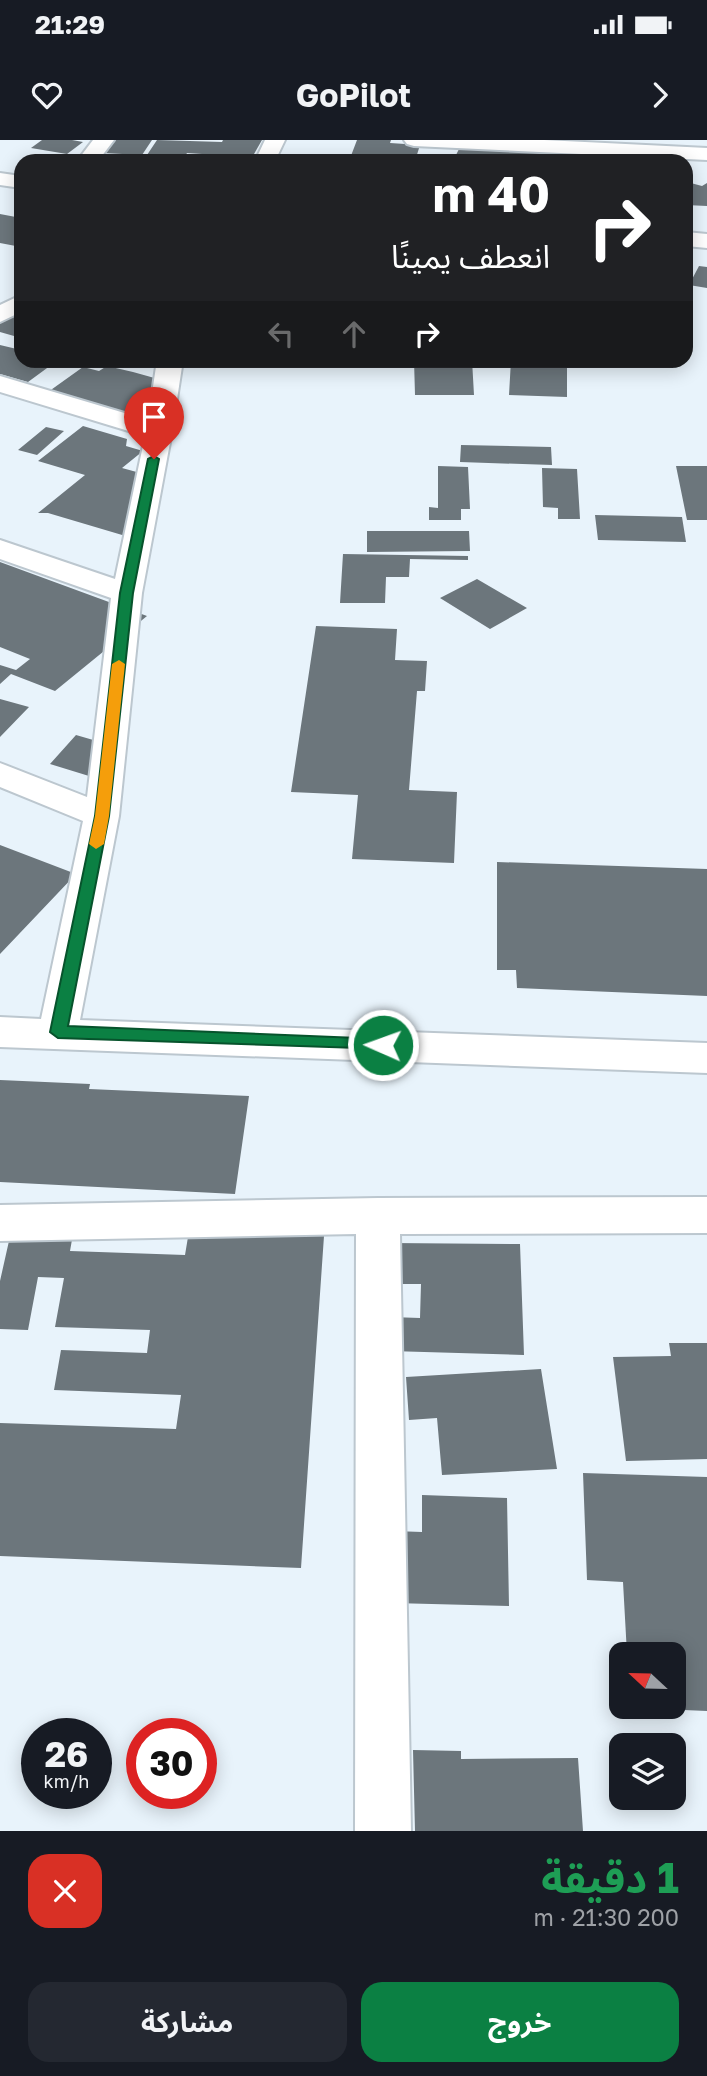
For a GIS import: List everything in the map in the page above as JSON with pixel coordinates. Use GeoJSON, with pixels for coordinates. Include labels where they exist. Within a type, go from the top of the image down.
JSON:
{"type":"FeatureCollection","features":[{"type":"Feature","properties":{"kind":"street"},"geometry":{"type":"LineString","coordinates":[[93,154],[104,140]]}},
{"type":"Feature","properties":{"kind":"street"},"geometry":{"type":"LineString","coordinates":[[414,140],[579,154]]}},
{"type":"Feature","properties":{"kind":"street"},"geometry":{"type":"LineString","coordinates":[[0,315],[14,295]]}},
{"type":"Feature","properties":{"kind":"street"},"geometry":{"type":"LineString","coordinates":[[58,1032],[102,816],[127,593],[169,368]]}},
{"type":"Feature","properties":{"kind":"street"},"geometry":{"type":"LineString","coordinates":[[0,384],[159,432]]}},
{"type":"Feature","properties":{"kind":"street"},"geometry":{"type":"LineString","coordinates":[[0,549],[127,593]]}},
{"type":"Feature","properties":{"kind":"street"},"geometry":{"type":"LineString","coordinates":[[0,774],[102,816]]}},
{"type":"Feature","properties":{"kind":"street"},"geometry":{"type":"LineString","coordinates":[[0,1032],[58,1032],[707,1058]]}},
{"type":"Feature","properties":{"kind":"street"},"geometry":{"type":"LineString","coordinates":[[0,1223],[378,1216],[707,1215]]}},
{"type":"Feature","properties":{"kind":"street"},"geometry":{"type":"LineString","coordinates":[[378,1216],[383,1831]]}},
{"type":"Feature","properties":{"kind":"building"},"geometry":{"type":"Polygon","coordinates":[[[42,140],[83,142],[67,154],[31,148],[42,140]]]}},
{"type":"Feature","properties":{"kind":"building"},"geometry":{"type":"Polygon","coordinates":[[[92,140],[152,140],[143,154],[83,152],[92,140]]]}},
{"type":"Feature","properties":{"kind":"building"},"geometry":{"type":"Polygon","coordinates":[[[157,140],[262,140],[254,154],[148,154],[157,140]]]}},
{"type":"Feature","properties":{"kind":"building"},"geometry":{"type":"Polygon","coordinates":[[[357,140],[391,140],[390,143],[420,145],[417,154],[352,154],[357,140]]]}},
{"type":"Feature","properties":{"kind":"building"},"geometry":{"type":"Polygon","coordinates":[[[461,145],[590,152],[589,154],[456,154],[461,145]]]}},
{"type":"Feature","properties":{"kind":"building"},"geometry":{"type":"Polygon","coordinates":[[[707,183],[707,206],[693,205],[693,184],[702,186],[707,183]]]}},
{"type":"Feature","properties":{"kind":"building"},"geometry":{"type":"Polygon","coordinates":[[[0,214],[14,217],[14,246],[0,243],[0,214]]]}},
{"type":"Feature","properties":{"kind":"building"},"geometry":{"type":"Polygon","coordinates":[[[699,266],[707,267],[707,288],[693,286],[693,277],[699,266]]]}},
{"type":"Feature","properties":{"kind":"building"},"geometry":{"type":"Polygon","coordinates":[[[14,305],[14,336],[0,332],[0,314],[14,305]]]}},
{"type":"Feature","properties":{"kind":"building"},"geometry":{"type":"Polygon","coordinates":[[[0,345],[14,348],[14,368],[47,368],[28,382],[0,374],[0,345]]]}},
{"type":"Feature","properties":{"kind":"building"},"geometry":{"type":"Polygon","coordinates":[[[82,368],[99,371],[104,368],[116,368],[176,384],[133,417],[48,392],[82,368]]]}},
{"type":"Feature","properties":{"kind":"building"},"geometry":{"type":"Polygon","coordinates":[[[414,368],[472,368],[474,395],[415,395],[414,368]]]}},
{"type":"Feature","properties":{"kind":"building"},"geometry":{"type":"Polygon","coordinates":[[[511,368],[567,368],[567,397],[509,395],[511,368]]]}},
{"type":"Feature","properties":{"kind":"building"},"geometry":{"type":"Polygon","coordinates":[[[83,426],[127,439],[126,446],[143,451],[122,468],[144,474],[139,540],[48,513],[38,513],[85,475],[38,461],[83,426]]]}},
{"type":"Feature","properties":{"kind":"building"},"geometry":{"type":"Polygon","coordinates":[[[46,427],[64,431],[37,455],[18,450],[46,427]]]}},
{"type":"Feature","properties":{"kind":"building"},"geometry":{"type":"Polygon","coordinates":[[[461,445],[551,447],[552,465],[460,462],[461,445]]]}},
{"type":"Feature","properties":{"kind":"building"},"geometry":{"type":"Polygon","coordinates":[[[438,466],[468,467],[470,509],[461,509],[461,520],[429,520],[429,507],[438,508],[438,466]]]}},
{"type":"Feature","properties":{"kind":"building"},"geometry":{"type":"Polygon","coordinates":[[[676,466],[707,466],[707,520],[687,520],[676,466]]]}},
{"type":"Feature","properties":{"kind":"building"},"geometry":{"type":"Polygon","coordinates":[[[542,468],[577,469],[580,519],[558,519],[558,508],[543,507],[542,468]]]}},
{"type":"Feature","properties":{"kind":"building"},"geometry":{"type":"Polygon","coordinates":[[[595,515],[682,517],[686,542],[598,540],[595,515]]]}},
{"type":"Feature","properties":{"kind":"building"},"geometry":{"type":"Polygon","coordinates":[[[367,531],[469,531],[470,551],[367,552],[367,531]]]}},
{"type":"Feature","properties":{"kind":"building"},"geometry":{"type":"Polygon","coordinates":[[[343,554],[468,556],[468,560],[410,559],[409,577],[386,577],[385,603],[340,603],[343,554]]]}},
{"type":"Feature","properties":{"kind":"building"},"geometry":{"type":"Polygon","coordinates":[[[0,562],[147,616],[55,691],[11,674],[0,684],[0,665],[16,670],[30,659],[0,647],[0,562]]]}},
{"type":"Feature","properties":{"kind":"building"},"geometry":{"type":"Polygon","coordinates":[[[477,579],[527,608],[490,629],[440,598],[477,579]]]}},
{"type":"Feature","properties":{"kind":"building"},"geometry":{"type":"Polygon","coordinates":[[[316,626],[397,629],[395,660],[427,661],[425,691],[417,691],[409,790],[457,792],[454,863],[352,859],[358,795],[291,792],[316,626]]]}},
{"type":"Feature","properties":{"kind":"building"},"geometry":{"type":"Polygon","coordinates":[[[0,699],[29,707],[0,737],[0,699]]]}},
{"type":"Feature","properties":{"kind":"building"},"geometry":{"type":"Polygon","coordinates":[[[76,735],[114,746],[89,776],[50,764],[76,735]]]}},
{"type":"Feature","properties":{"kind":"building"},"geometry":{"type":"Polygon","coordinates":[[[0,845],[76,874],[0,954],[0,845]]]}},
{"type":"Feature","properties":{"kind":"building"},"geometry":{"type":"Polygon","coordinates":[[[497,862],[707,869],[707,996],[517,988],[516,970],[497,970],[497,862]]]}},
{"type":"Feature","properties":{"kind":"building"},"geometry":{"type":"Polygon","coordinates":[[[0,1080],[90,1084],[89,1089],[249,1096],[235,1194],[0,1182],[0,1080]]]}},
{"type":"Feature","properties":{"kind":"building"},"geometry":{"type":"Polygon","coordinates":[[[189,1231],[324,1236],[301,1568],[0,1556],[0,1423],[176,1429],[181,1395],[54,1390],[61,1350],[147,1353],[150,1330],[55,1327],[64,1278],[38,1277],[28,1330],[0,1329],[0,1281],[11,1232],[73,1234],[70,1251],[185,1255],[189,1231]]]}},
{"type":"Feature","properties":{"kind":"building"},"geometry":{"type":"Polygon","coordinates":[[[390,1243],[520,1244],[524,1355],[390,1351],[391,1317],[420,1318],[421,1284],[389,1284],[390,1243]]]}},
{"type":"Feature","properties":{"kind":"building"},"geometry":{"type":"Polygon","coordinates":[[[669,1343],[707,1343],[707,1459],[626,1461],[613,1357],[671,1356],[669,1343]]]}},
{"type":"Feature","properties":{"kind":"building"},"geometry":{"type":"Polygon","coordinates":[[[541,1369],[557,1469],[442,1475],[437,1418],[409,1420],[406,1377],[541,1369]]]}},
{"type":"Feature","properties":{"kind":"building"},"geometry":{"type":"Polygon","coordinates":[[[583,1473],[707,1477],[707,1711],[686,1710],[686,1642],[626,1642],[623,1582],[587,1580],[583,1473]]]}},
{"type":"Feature","properties":{"kind":"building"},"geometry":{"type":"Polygon","coordinates":[[[422,1495],[507,1498],[509,1606],[393,1603],[394,1531],[422,1532],[422,1495]]]}},
{"type":"Feature","properties":{"kind":"building"},"geometry":{"type":"Polygon","coordinates":[[[413,1750],[461,1751],[461,1759],[578,1758],[583,1831],[415,1831],[413,1750]]]}},
{"type":"Feature","properties":{"kind":"slow traffic"},"geometry":{"type":"LineString","coordinates":[[96,844],[102,816],[119,664]]}},
{"type":"Feature","properties":{"kind":"route"},"geometry":{"type":"LineString","coordinates":[[154,459],[127,593],[102,816],[58,1032],[383,1045]]}}]}
